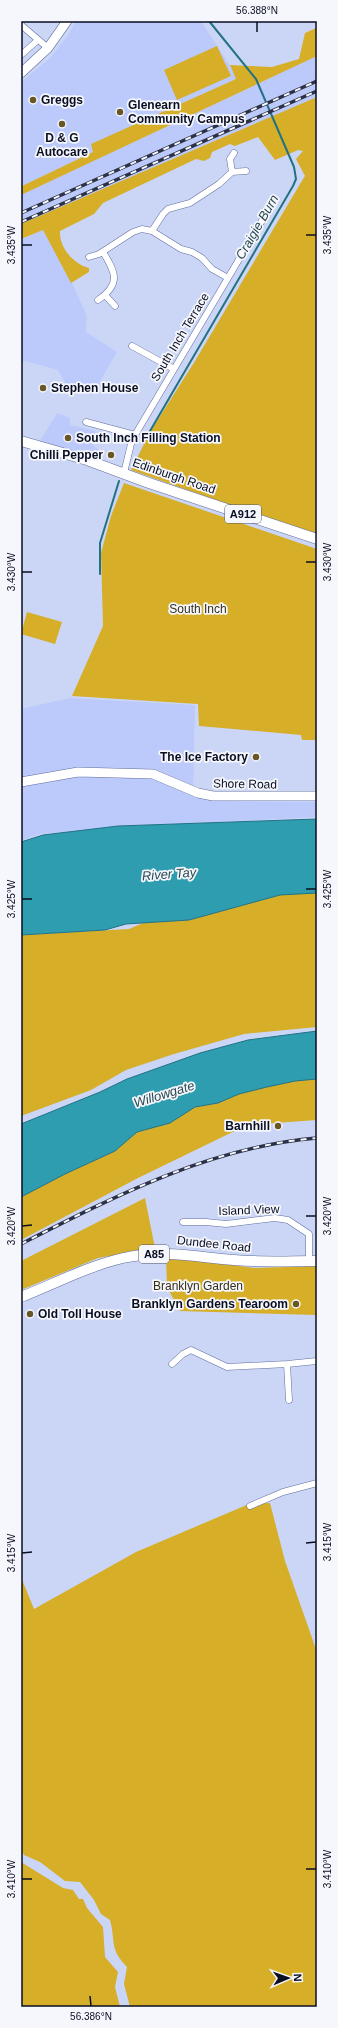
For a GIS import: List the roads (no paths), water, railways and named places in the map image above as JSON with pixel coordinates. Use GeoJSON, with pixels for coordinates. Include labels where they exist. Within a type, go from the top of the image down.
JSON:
{"type":"FeatureCollection","features":[{"type":"Feature","properties":{"kind":"main road","name":"Edinburgh Road"},"geometry":{"type":"LineString","coordinates":[[21,441],[124,473],[149,483],[317,539]]}},
{"type":"Feature","properties":{"kind":"main road","name":"Dundee Road"},"geometry":{"type":"LineString","coordinates":[[21,1297],[92,1268],[123,1258],[147,1255],[174,1253],[252,1261],[313,1261]]}},
{"type":"Feature","properties":{"kind":"street"},"geometry":{"type":"LineString","coordinates":[[21,73],[48,48],[67,21]]}},
{"type":"Feature","properties":{"kind":"street"},"geometry":{"type":"LineString","coordinates":[[21,25],[48,48]]}},
{"type":"Feature","properties":{"kind":"street"},"geometry":{"type":"LineString","coordinates":[[21,55],[38,40]]}},
{"type":"Feature","properties":{"kind":"street"},"geometry":{"type":"LineString","coordinates":[[232,172],[230,159],[234,153]]}},
{"type":"Feature","properties":{"kind":"street"},"geometry":{"type":"LineString","coordinates":[[152,232],[163,214],[168,209],[190,202],[219,184],[232,172],[246,172]]}},
{"type":"Feature","properties":{"kind":"street","name":"South Inch Terrace"},"geometry":{"type":"LineString","coordinates":[[124,473],[131,444],[135,435],[273,202]]}},
{"type":"Feature","properties":{"kind":"street"},"geometry":{"type":"LineString","coordinates":[[88,257],[103,252],[133,232],[142,229],[152,232],[181,249],[192,252],[202,258],[212,269],[228,278]]}},
{"type":"Feature","properties":{"kind":"street"},"geometry":{"type":"LineString","coordinates":[[98,300],[105,295],[114,283],[115,275],[103,252]]}},
{"type":"Feature","properties":{"kind":"street"},"geometry":{"type":"LineString","coordinates":[[105,295],[115,306]]}},
{"type":"Feature","properties":{"kind":"street"},"geometry":{"type":"LineString","coordinates":[[132,346],[174,370]]}},
{"type":"Feature","properties":{"kind":"street"},"geometry":{"type":"LineString","coordinates":[[86,422],[135,435]]}},
{"type":"Feature","properties":{"kind":"street","name":"Shore Road"},"geometry":{"type":"LineString","coordinates":[[21,782],[78,772],[153,774],[198,793],[214,796],[317,796]]}},
{"type":"Feature","properties":{"kind":"street","name":"Island View"},"geometry":{"type":"LineString","coordinates":[[183,1222],[226,1224],[275,1218],[288,1220],[309,1234],[313,1261]]}},
{"type":"Feature","properties":{"kind":"street"},"geometry":{"type":"LineString","coordinates":[[172,1364],[183,1354],[191,1350],[227,1367],[317,1361]]}},
{"type":"Feature","properties":{"kind":"street"},"geometry":{"type":"LineString","coordinates":[[287,1364],[290,1400]]}},
{"type":"Feature","properties":{"kind":"street"},"geometry":{"type":"LineString","coordinates":[[250,1506],[283,1492],[317,1482]]}},
{"type":"Feature","properties":{"kind":"water","name":"River Tay"},"geometry":{"type":"Polygon","coordinates":[[[317,819],[317,893],[280,895],[189,920],[126,924],[105,930],[21,935],[21,842],[43,835],[118,826],[317,819]]]}},
{"type":"Feature","properties":{"kind":"water","name":"Willowgate"},"geometry":{"type":"Polygon","coordinates":[[[317,1031],[317,1079],[295,1081],[267,1087],[239,1094],[218,1103],[195,1107],[170,1123],[137,1132],[115,1151],[65,1174],[21,1197],[21,1124],[100,1092],[127,1079],[200,1053],[248,1040],[317,1031]]]}},
{"type":"Feature","properties":{"kind":"waterway","name":"Craigie Burn"},"geometry":{"type":"LineString","coordinates":[[143,443],[296,179],[294,167],[256,79],[209,21]]}},
{"type":"Feature","properties":{"kind":"waterway","name":"Craigie Burn"},"geometry":{"type":"LineString","coordinates":[[100,574],[100,543],[119,481]]}},
{"type":"Feature","properties":{"kind":"railway"},"geometry":{"type":"LineString","coordinates":[[21,213],[317,81]]}},
{"type":"Feature","properties":{"kind":"railway"},"geometry":{"type":"LineString","coordinates":[[21,222],[317,91]]}},
{"type":"Feature","properties":{"kind":"railway"},"geometry":{"type":"LineString","coordinates":[[21,1244],[92,1208],[164,1176],[239,1152],[277,1143],[317,1138]]}},
{"type":"Feature","properties":{"kind":"place","name":"Greggs"},"geometry":{"type":"Point","coordinates":[33,100]}},
{"type":"Feature","properties":{"kind":"place","name":"Glenearn Community Campus"},"geometry":{"type":"Point","coordinates":[120,112]}},
{"type":"Feature","properties":{"kind":"place","name":"D & G Autocare"},"geometry":{"type":"Point","coordinates":[62,124]}},
{"type":"Feature","properties":{"kind":"place","name":"Stephen House"},"geometry":{"type":"Point","coordinates":[43,388]}},
{"type":"Feature","properties":{"kind":"place","name":"South Inch Filling Station"},"geometry":{"type":"Point","coordinates":[68,438]}},
{"type":"Feature","properties":{"kind":"place","name":"Chilli Pepper"},"geometry":{"type":"Point","coordinates":[111,455]}},
{"type":"Feature","properties":{"kind":"place","name":"The Ice Factory"},"geometry":{"type":"Point","coordinates":[256,757]}},
{"type":"Feature","properties":{"kind":"place","name":"Barnhill"},"geometry":{"type":"Point","coordinates":[278,1126]}},
{"type":"Feature","properties":{"kind":"place","name":"Branklyn Gardens Tearoom"},"geometry":{"type":"Point","coordinates":[296,1304]}},
{"type":"Feature","properties":{"kind":"place","name":"Old Toll House"},"geometry":{"type":"Point","coordinates":[30,1314]}},
{"type":"Feature","properties":{"kind":"park label","name":"South Inch"},"geometry":{"type":"Point","coordinates":[198,609]}},
{"type":"Feature","properties":{"kind":"park label","name":"Branklyn Garden"},"geometry":{"type":"Point","coordinates":[198,1286]}}]}
